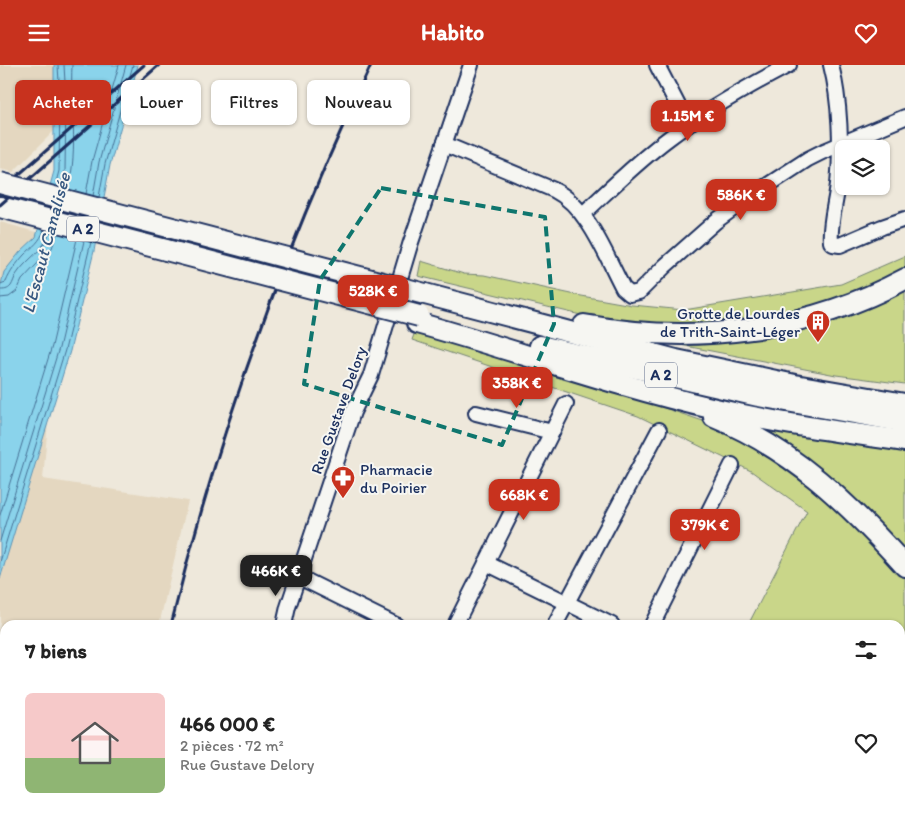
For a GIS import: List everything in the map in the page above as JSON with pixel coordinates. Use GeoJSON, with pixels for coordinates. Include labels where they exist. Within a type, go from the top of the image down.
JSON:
{"type":"FeatureCollection","features":[{"type":"Feature","properties":{"kind":"highway","name":"A 2"},"geometry":{"type":"LineString","coordinates":[[0,183],[650,354],[795,385],[905,404]]}},
{"type":"Feature","properties":{"kind":"highway","name":"A 2"},"geometry":{"type":"LineString","coordinates":[[0,207],[317,289],[359,307],[792,403],[905,422]]}},
{"type":"Feature","properties":{"kind":"highway"},"geometry":{"type":"LineString","coordinates":[[513,317],[639,332],[733,332],[777,326],[814,317],[867,298],[905,279]]}},
{"type":"Feature","properties":{"kind":"highway"},"geometry":{"type":"LineString","coordinates":[[418,319],[637,388],[713,409],[751,417],[905,441]]}},
{"type":"Feature","properties":{"kind":"highway"},"geometry":{"type":"LineString","coordinates":[[559,329],[644,343],[836,380],[905,390]]}},
{"type":"Feature","properties":{"kind":"highway"},"geometry":{"type":"LineString","coordinates":[[637,388],[723,421],[756,438],[799,465],[822,482],[849,507],[905,567]]}},
{"type":"Feature","properties":{"kind":"street","name":"Rue Gustave Delory"},"geometry":{"type":"LineString","coordinates":[[285,620],[354,412],[371,375],[410,245],[471,65]]}},
{"type":"Feature","properties":{"kind":"street"},"geometry":{"type":"LineString","coordinates":[[657,65],[688,125]]}},
{"type":"Feature","properties":{"kind":"street"},"geometry":{"type":"LineString","coordinates":[[583,214],[624,175],[688,125],[716,105],[789,65]]}},
{"type":"Feature","properties":{"kind":"street"},"geometry":{"type":"LineString","coordinates":[[832,65],[837,103],[839,140]]}},
{"type":"Feature","properties":{"kind":"street"},"geometry":{"type":"LineString","coordinates":[[849,140],[905,117]]}},
{"type":"Feature","properties":{"kind":"street"},"geometry":{"type":"LineString","coordinates":[[444,143],[560,193],[571,201],[583,214],[625,292],[632,294],[639,292],[672,259],[724,215],[808,159],[835,146]]}},
{"type":"Feature","properties":{"kind":"street"},"geometry":{"type":"LineString","coordinates":[[836,195],[830,237],[831,243],[840,245],[905,219]]}},
{"type":"Feature","properties":{"kind":"street"},"geometry":{"type":"LineString","coordinates":[[458,620],[566,404]]}},
{"type":"Feature","properties":{"kind":"street"},"geometry":{"type":"LineString","coordinates":[[476,413],[552,432]]}},
{"type":"Feature","properties":{"kind":"street"},"geometry":{"type":"LineString","coordinates":[[558,620],[660,430]]}},
{"type":"Feature","properties":{"kind":"street"},"geometry":{"type":"LineString","coordinates":[[654,620],[732,465]]}},
{"type":"Feature","properties":{"kind":"street"},"geometry":{"type":"LineString","coordinates":[[486,563],[602,620]]}},
{"type":"Feature","properties":{"kind":"street"},"geometry":{"type":"LineString","coordinates":[[299,577],[386,620]]}},
{"type":"Feature","properties":{"kind":"highlighted area"},"geometry":{"type":"Polygon","coordinates":[[[381,188],[545,217],[554,324],[502,445],[304,384],[320,280],[381,188]]]}},
{"type":"Feature","properties":{"kind":"shaded area"},"geometry":{"type":"Polygon","coordinates":[[[0,65],[54,65],[54,80],[15,80],[15,125],[54,125],[54,131],[13,172],[0,169],[0,65]]]}},
{"type":"Feature","properties":{"kind":"shaded area"},"geometry":{"type":"Polygon","coordinates":[[[0,222],[64,240],[43,479],[188,501],[160,620],[0,620],[0,222]]]}},
{"type":"Feature","properties":{"kind":"green space"},"geometry":{"type":"Polygon","coordinates":[[[905,256],[905,270],[816,309],[741,324],[634,324],[585,316],[418,276],[421,261],[464,274],[484,275],[576,295],[632,305],[684,310],[841,284],[905,256]]]}},
{"type":"Feature","properties":{"kind":"green space"},"geometry":{"type":"Polygon","coordinates":[[[905,285],[905,384],[836,375],[680,345],[681,338],[905,285]]]}},
{"type":"Feature","properties":{"kind":"green space"},"geometry":{"type":"Polygon","coordinates":[[[416,329],[703,421],[751,443],[799,476],[843,512],[905,574],[905,620],[751,620],[807,511],[751,471],[638,416],[412,340],[416,329]]]}},
{"type":"Feature","properties":{"kind":"green space"},"geometry":{"type":"Polygon","coordinates":[[[744,425],[905,448],[905,560],[744,425]]]}},
{"type":"Feature","properties":{"kind":"water","name":"L'Escaut Canalisée"},"geometry":{"type":"Polygon","coordinates":[[[54,65],[138,65],[134,80],[121,80],[121,125],[110,165],[94,251],[70,351],[0,579],[0,288],[4,272],[20,252],[36,237],[54,171],[54,125],[111,125],[111,80],[54,80],[54,65]]]}},
{"type":"Feature","properties":{"kind":"railway"},"geometry":{"type":"LineString","coordinates":[[0,191],[144,65]]}},
{"type":"Feature","properties":{"kind":"railway"},"geometry":{"type":"LineString","coordinates":[[0,205],[159,65]]}},
{"type":"Feature","properties":{"kind":"railway"},"geometry":{"type":"LineString","coordinates":[[172,620],[210,481],[257,340],[310,201],[371,65]]}},
{"type":"Feature","properties":{"kind":"place","name":"Grotte de Lourdes de Trith-Saint-Léger"},"geometry":{"type":"Point","coordinates":[818,343]}},
{"type":"Feature","properties":{"kind":"place","name":"Pharmacie du Poirier"},"geometry":{"type":"Point","coordinates":[343,499]}}]}
